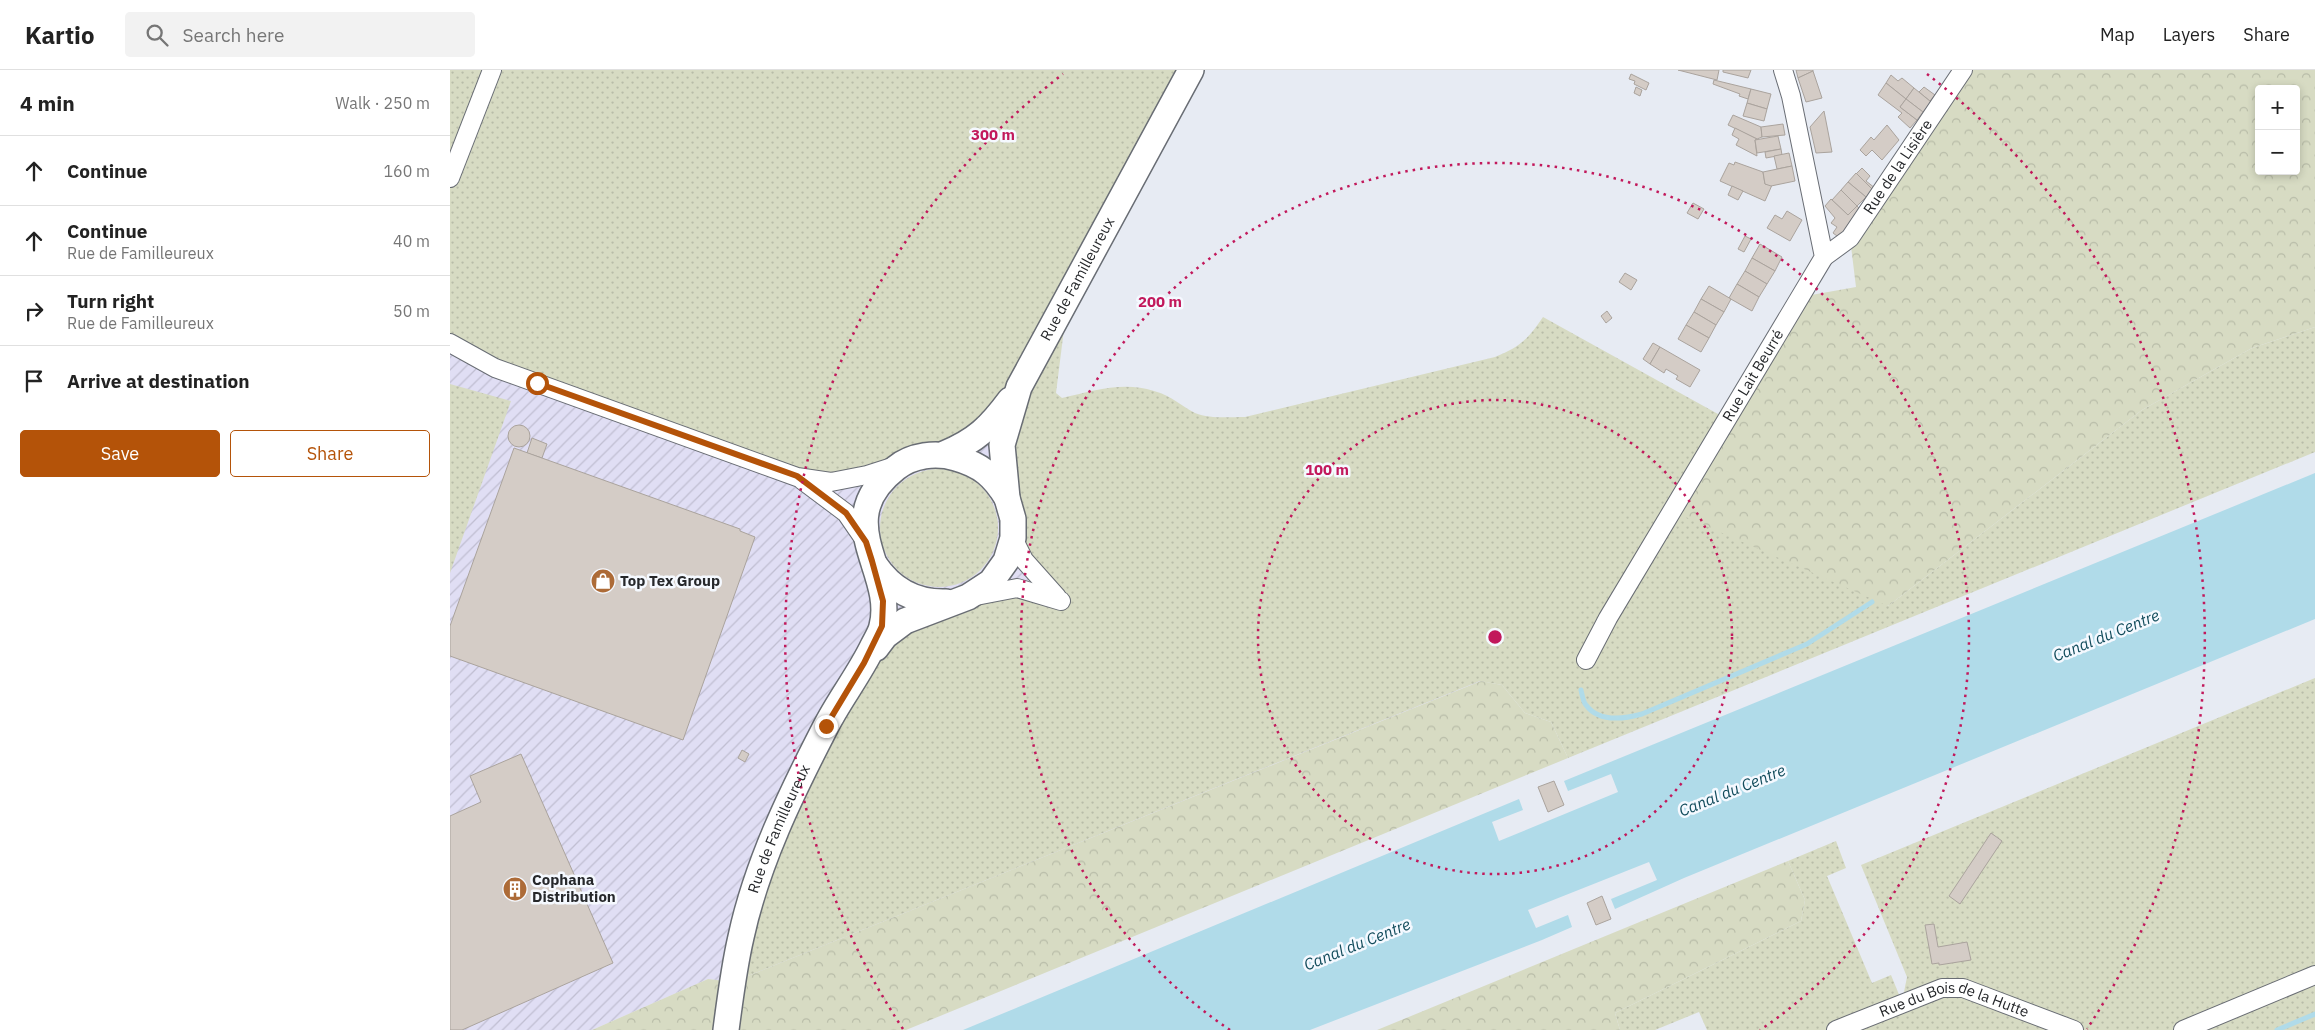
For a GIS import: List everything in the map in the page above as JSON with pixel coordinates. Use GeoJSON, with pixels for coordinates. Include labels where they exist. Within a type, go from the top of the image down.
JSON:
{"type":"FeatureCollection","features":[{"type":"Feature","properties":{"kind":"street"},"geometry":{"type":"LineString","coordinates":[[450,178],[492,70]]}},
{"type":"Feature","properties":{"kind":"street","name":"Rue de Familleureux"},"geometry":{"type":"LineString","coordinates":[[864,663],[885,636],[905,621],[960,599],[990,582],[1006,561],[1013,538],[1013,519],[1007,498],[1002,445],[1020,387],[1191,70]]}},
{"type":"Feature","properties":{"kind":"street"},"geometry":{"type":"LineString","coordinates":[[1783,70],[1791,96],[1824,257]]}},
{"type":"Feature","properties":{"kind":"street","name":"Rue de la Lisière"},"geometry":{"type":"LineString","coordinates":[[1824,257],[1850,238],[1963,70]]}},
{"type":"Feature","properties":{"kind":"street","name":"Rue Lait Beurré"},"geometry":{"type":"LineString","coordinates":[[1586,660],[1608,618],[1824,257]]}},
{"type":"Feature","properties":{"kind":"street"},"geometry":{"type":"LineString","coordinates":[[450,343],[495,368],[797,476],[831,482],[866,475],[902,463]]}},
{"type":"Feature","properties":{"kind":"street"},"geometry":{"type":"LineString","coordinates":[[450,360],[495,368]]}},
{"type":"Feature","properties":{"kind":"street"},"geometry":{"type":"LineString","coordinates":[[944,454],[968,444],[991,425],[1020,387]]}},
{"type":"Feature","properties":{"kind":"street","name":"Rue de Familleureux"},"geometry":{"type":"LineString","coordinates":[[728,1019],[740,937],[775,831],[826,726],[864,663],[882,626],[883,601],[869,552],[865,521],[870,500],[878,487],[902,463],[917,458],[944,454],[975,463],[998,482],[1007,498]]}},
{"type":"Feature","properties":{"kind":"street"},"geometry":{"type":"LineString","coordinates":[[797,476],[846,513],[884,578],[899,591],[916,599],[933,602],[1017,588],[1061,601],[1035,575],[1024,560],[1013,538]]}},
{"type":"Feature","properties":{"kind":"street"},"geometry":{"type":"LineString","coordinates":[[2183,1030],[2315,975]]}},
{"type":"Feature","properties":{"kind":"street","name":"Rue du Bois de la Hutte"},"geometry":{"type":"LineString","coordinates":[[1836,1030],[1942,988],[1963,988],[2074,1030]]}},
{"type":"Feature","properties":{"kind":"shaded area"},"geometry":{"type":"Polygon","coordinates":[[[450,70],[978,347],[1481,681],[733,982],[708,979],[592,1030],[450,1030],[450,70]]]}},
{"type":"Feature","properties":{"kind":"green space"},"geometry":{"type":"Polygon","coordinates":[[[450,70],[1191,70],[1068,297],[1056,393],[1062,398],[1108,388],[1142,388],[1171,398],[1201,415],[1245,417],[1495,357],[1523,342],[1543,317],[1727,419],[1888,606],[2142,410],[2252,348],[2315,327],[2315,452],[1568,758],[1551,722],[1525,713],[1502,685],[1480,681],[733,982],[741,937],[864,663],[951,602],[1040,593],[1024,560],[991,425],[831,482],[450,343],[450,70]]]}},
{"type":"Feature","properties":{"kind":"green space"},"geometry":{"type":"Polygon","coordinates":[[[1963,70],[2315,70],[2315,327],[2252,348],[2142,410],[1888,606],[1672,511],[1800,297],[1856,287],[1850,238],[1963,70]]]}},
{"type":"Feature","properties":{"kind":"green space"},"geometry":{"type":"Polygon","coordinates":[[[450,384],[511,401],[450,573],[450,384]]]}},
{"type":"Feature","properties":{"kind":"green space"},"geometry":{"type":"Polygon","coordinates":[[[939,469],[962,473],[981,486],[994,505],[998,528],[994,551],[981,570],[962,583],[939,587],[916,583],[897,570],[884,551],[880,528],[884,505],[897,486],[916,473],[939,469]]]}},
{"type":"Feature","properties":{"kind":"green space"},"geometry":{"type":"Polygon","coordinates":[[[2315,678],[2315,1030],[1707,1030],[1699,1012],[1655,1030],[1620,1030],[1615,1013],[1801,921],[1805,900],[1788,861],[1836,841],[1846,868],[1827,876],[1872,983],[1891,975],[1902,1002],[1907,977],[1861,865],[2315,678]]]}},
{"type":"Feature","properties":{"kind":"green space"},"geometry":{"type":"Polygon","coordinates":[[[1481,681],[1502,685],[1525,713],[1551,722],[1568,758],[906,1030],[592,1030],[708,979],[733,982],[1481,681]]]}},
{"type":"Feature","properties":{"kind":"green space"},"geometry":{"type":"Polygon","coordinates":[[[1788,861],[1805,900],[1801,921],[1615,1013],[1620,1030],[1377,1030],[1788,861]]]}},
{"type":"Feature","properties":{"kind":"water","name":"Canal du Centre"},"geometry":{"type":"Polygon","coordinates":[[[2315,473],[2315,619],[1684,878],[1615,909],[1611,899],[1657,880],[1649,862],[1528,910],[1536,928],[1568,915],[1572,927],[1542,940],[1310,1030],[963,1030],[1519,799],[1523,810],[1492,822],[1499,841],[1618,792],[1611,774],[1568,791],[1564,781],[2315,473]]]}},
{"type":"Feature","properties":{"kind":"building"},"geometry":{"type":"Polygon","coordinates":[[[1678,70],[1719,70],[1717,80],[1678,70]]]}},
{"type":"Feature","properties":{"kind":"building"},"geometry":{"type":"Polygon","coordinates":[[[1723,70],[1751,70],[1748,78],[1723,72],[1723,70]]]}},
{"type":"Feature","properties":{"kind":"building"},"geometry":{"type":"Polygon","coordinates":[[[1796,70],[1813,70],[1813,71],[1798,78],[1796,70]]]}},
{"type":"Feature","properties":{"kind":"building"},"geometry":{"type":"Polygon","coordinates":[[[1813,71],[1822,98],[1806,102],[1798,78],[1813,71]]]}},
{"type":"Feature","properties":{"kind":"building"},"geometry":{"type":"Polygon","coordinates":[[[1631,74],[1649,83],[1646,90],[1634,84],[1635,81],[1629,79],[1631,74]]]}},
{"type":"Feature","properties":{"kind":"building"},"geometry":{"type":"Polygon","coordinates":[[[1891,75],[1898,81],[1902,78],[1914,88],[1906,99],[1886,83],[1891,75]]]}},
{"type":"Feature","properties":{"kind":"building"},"geometry":{"type":"Polygon","coordinates":[[[1714,80],[1751,89],[1748,99],[1713,84],[1714,80]]]}},
{"type":"Feature","properties":{"kind":"building"},"geometry":{"type":"Polygon","coordinates":[[[1886,83],[1906,99],[1900,107],[1917,120],[1910,128],[1898,117],[1902,113],[1878,95],[1886,83]]]}},
{"type":"Feature","properties":{"kind":"building"},"geometry":{"type":"Polygon","coordinates":[[[1636,87],[1642,90],[1640,96],[1634,93],[1636,87]]]}},
{"type":"Feature","properties":{"kind":"building"},"geometry":{"type":"Polygon","coordinates":[[[1924,87],[1935,95],[1930,101],[1919,92],[1924,87]]]}},
{"type":"Feature","properties":{"kind":"building"},"geometry":{"type":"Polygon","coordinates":[[[1914,88],[1931,102],[1923,112],[1906,99],[1914,88]]]}},
{"type":"Feature","properties":{"kind":"building"},"geometry":{"type":"Polygon","coordinates":[[[1751,89],[1771,94],[1767,109],[1747,103],[1751,89]]]}},
{"type":"Feature","properties":{"kind":"building"},"geometry":{"type":"Polygon","coordinates":[[[1906,99],[1923,112],[1917,120],[1900,107],[1906,99]]]}},
{"type":"Feature","properties":{"kind":"building"},"geometry":{"type":"Polygon","coordinates":[[[1747,103],[1767,109],[1764,121],[1743,116],[1747,103]]]}},
{"type":"Feature","properties":{"kind":"building"},"geometry":{"type":"Polygon","coordinates":[[[1824,111],[1832,152],[1816,153],[1810,127],[1824,111]]]}},
{"type":"Feature","properties":{"kind":"building"},"geometry":{"type":"Polygon","coordinates":[[[1733,115],[1761,127],[1762,137],[1757,139],[1728,125],[1733,115]]]}},
{"type":"Feature","properties":{"kind":"building"},"geometry":{"type":"Polygon","coordinates":[[[1783,124],[1785,135],[1762,137],[1761,127],[1783,124]]]}},
{"type":"Feature","properties":{"kind":"building"},"geometry":{"type":"Polygon","coordinates":[[[1887,125],[1899,140],[1882,160],[1872,150],[1866,156],[1860,150],[1871,137],[1874,140],[1887,125]]]}},
{"type":"Feature","properties":{"kind":"building"},"geometry":{"type":"Polygon","coordinates":[[[1735,128],[1757,139],[1755,140],[1757,156],[1736,145],[1739,139],[1732,135],[1735,128]]]}},
{"type":"Feature","properties":{"kind":"building"},"geometry":{"type":"Polygon","coordinates":[[[1778,136],[1781,149],[1757,153],[1755,140],[1778,136]]]}},
{"type":"Feature","properties":{"kind":"building"},"geometry":{"type":"Polygon","coordinates":[[[1781,149],[1782,155],[1766,158],[1765,152],[1781,149]]]}},
{"type":"Feature","properties":{"kind":"building"},"geometry":{"type":"Polygon","coordinates":[[[1789,153],[1792,166],[1777,169],[1774,156],[1789,153]]]}},
{"type":"Feature","properties":{"kind":"building"},"geometry":{"type":"Polygon","coordinates":[[[1735,162],[1763,172],[1765,184],[1772,185],[1765,201],[1720,181],[1729,163],[1734,165],[1735,162]]]}},
{"type":"Feature","properties":{"kind":"building"},"geometry":{"type":"Polygon","coordinates":[[[1792,166],[1795,181],[1771,186],[1765,184],[1763,172],[1792,166]]]}},
{"type":"Feature","properties":{"kind":"building"},"geometry":{"type":"Polygon","coordinates":[[[1862,168],[1870,176],[1866,181],[1880,192],[1872,202],[1866,197],[1873,190],[1856,174],[1862,168]]]}},
{"type":"Feature","properties":{"kind":"building"},"geometry":{"type":"Polygon","coordinates":[[[1856,173],[1873,190],[1866,197],[1848,182],[1856,173]]]}},
{"type":"Feature","properties":{"kind":"building"},"geometry":{"type":"Polygon","coordinates":[[[1848,182],[1866,197],[1857,206],[1841,190],[1848,182]]]}},
{"type":"Feature","properties":{"kind":"building"},"geometry":{"type":"Polygon","coordinates":[[[1732,186],[1743,191],[1738,200],[1728,195],[1732,186]]]}},
{"type":"Feature","properties":{"kind":"building"},"geometry":{"type":"Polygon","coordinates":[[[1841,190],[1857,206],[1848,215],[1832,200],[1841,190]]]}},
{"type":"Feature","properties":{"kind":"building"},"geometry":{"type":"Polygon","coordinates":[[[1831,199],[1848,215],[1857,206],[1863,212],[1841,239],[1833,233],[1837,227],[1831,223],[1835,218],[1825,206],[1831,199]]]}},
{"type":"Feature","properties":{"kind":"building"},"geometry":{"type":"Polygon","coordinates":[[[1693,203],[1704,209],[1698,219],[1687,213],[1693,203]]]}},
{"type":"Feature","properties":{"kind":"building"},"geometry":{"type":"Polygon","coordinates":[[[1787,211],[1802,220],[1790,241],[1767,228],[1775,215],[1782,219],[1787,211]]]}},
{"type":"Feature","properties":{"kind":"building"},"geometry":{"type":"Polygon","coordinates":[[[1745,236],[1751,239],[1744,252],[1738,249],[1745,236]]]}},
{"type":"Feature","properties":{"kind":"building"},"geometry":{"type":"Polygon","coordinates":[[[1760,244],[1782,257],[1775,271],[1752,258],[1760,244]]]}},
{"type":"Feature","properties":{"kind":"building"},"geometry":{"type":"Polygon","coordinates":[[[1752,258],[1775,271],[1767,284],[1745,271],[1752,258]]]}},
{"type":"Feature","properties":{"kind":"building"},"geometry":{"type":"Polygon","coordinates":[[[1745,271],[1767,284],[1759,297],[1737,284],[1745,271]]]}},
{"type":"Feature","properties":{"kind":"building"},"geometry":{"type":"Polygon","coordinates":[[[1625,273],[1637,280],[1631,290],[1619,282],[1625,273]]]}},
{"type":"Feature","properties":{"kind":"building"},"geometry":{"type":"Polygon","coordinates":[[[1737,284],[1759,297],[1752,311],[1729,298],[1737,284]]]}},
{"type":"Feature","properties":{"kind":"building"},"geometry":{"type":"Polygon","coordinates":[[[1709,286],[1731,299],[1724,312],[1701,299],[1709,286]]]}},
{"type":"Feature","properties":{"kind":"building"},"geometry":{"type":"Polygon","coordinates":[[[1701,299],[1724,312],[1716,325],[1694,312],[1701,299]]]}},
{"type":"Feature","properties":{"kind":"building"},"geometry":{"type":"Polygon","coordinates":[[[1607,311],[1612,318],[1606,323],[1601,316],[1607,311]]]}},
{"type":"Feature","properties":{"kind":"building"},"geometry":{"type":"Polygon","coordinates":[[[1694,312],[1716,325],[1709,338],[1686,325],[1694,312]]]}},
{"type":"Feature","properties":{"kind":"building"},"geometry":{"type":"Polygon","coordinates":[[[1686,325],[1709,338],[1701,352],[1678,339],[1686,325]]]}},
{"type":"Feature","properties":{"kind":"building"},"geometry":{"type":"Polygon","coordinates":[[[1653,343],[1660,347],[1650,364],[1643,359],[1653,343]]]}},
{"type":"Feature","properties":{"kind":"building"},"geometry":{"type":"Polygon","coordinates":[[[1660,347],[1700,370],[1690,387],[1676,379],[1678,376],[1666,369],[1664,373],[1650,364],[1660,347]]]}},
{"type":"Feature","properties":{"kind":"building"},"geometry":{"type":"Polygon","coordinates":[[[515,425],[523,425],[530,432],[530,440],[523,447],[515,447],[508,440],[508,432],[515,425]]]}},
{"type":"Feature","properties":{"kind":"building"},"geometry":{"type":"Polygon","coordinates":[[[532,438],[547,444],[542,458],[527,453],[532,438]]]}},
{"type":"Feature","properties":{"kind":"building","name":"Top Tex Group"},"geometry":{"type":"Polygon","coordinates":[[[514,448],[740,529],[740,531],[755,537],[683,740],[450,656],[450,626],[514,448]]]}},
{"type":"Feature","properties":{"kind":"building"},"geometry":{"type":"Polygon","coordinates":[[[742,750],[749,754],[745,762],[738,758],[742,750]]]}},
{"type":"Feature","properties":{"kind":"building","name":"Cophana Distribution"},"geometry":{"type":"Polygon","coordinates":[[[521,754],[613,963],[462,1030],[450,1030],[450,816],[481,802],[470,776],[521,754]]]}},
{"type":"Feature","properties":{"kind":"building"},"geometry":{"type":"Polygon","coordinates":[[[1554,781],[1564,805],[1548,812],[1538,787],[1554,781]]]}},
{"type":"Feature","properties":{"kind":"building"},"geometry":{"type":"Polygon","coordinates":[[[1991,833],[2002,841],[1960,904],[1949,896],[1991,833]]]}},
{"type":"Feature","properties":{"kind":"building"},"geometry":{"type":"Polygon","coordinates":[[[1602,896],[1611,919],[1596,925],[1587,903],[1602,896]]]}},
{"type":"Feature","properties":{"kind":"building"},"geometry":{"type":"Polygon","coordinates":[[[1934,924],[1938,947],[1967,942],[1971,960],[1939,965],[1939,963],[1932,964],[1925,925],[1934,924]]]}},
{"type":"Feature","properties":{"kind":"waterway"},"geometry":{"type":"LineString","coordinates":[[1581,690],[1585,704],[1598,715],[1620,718],[1642,714],[1807,644],[1872,602]]}},
{"type":"Feature","properties":{"kind":"waterway"},"geometry":{"type":"LineString","coordinates":[[2277,1030],[2315,1014]]}},
{"type":"Feature","properties":{"kind":"place","name":"Top Tex Group"},"geometry":{"type":"Point","coordinates":[603,581]}},
{"type":"Feature","properties":{"kind":"place","name":"Cophana Distribution"},"geometry":{"type":"Point","coordinates":[515,889]}},
{"type":"Feature","properties":{"kind":"route"},"geometry":{"type":"LineString","coordinates":[[537,383],[797,476],[846,513],[866,542],[883,601],[882,626],[864,663],[826,726]]}}]}
